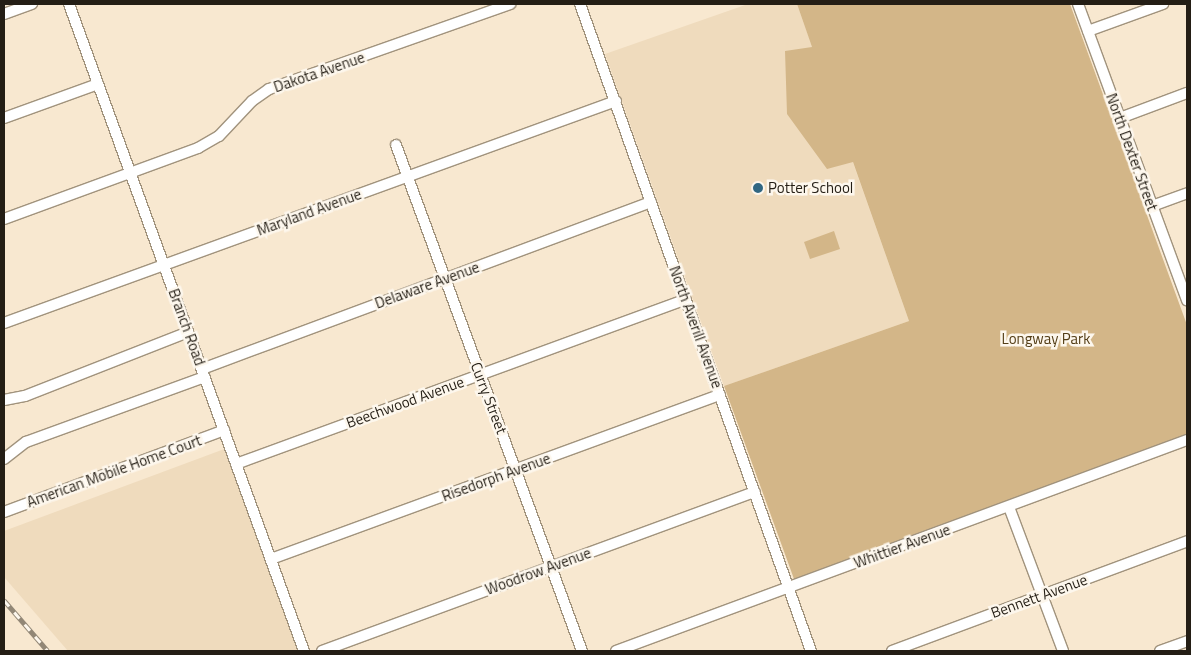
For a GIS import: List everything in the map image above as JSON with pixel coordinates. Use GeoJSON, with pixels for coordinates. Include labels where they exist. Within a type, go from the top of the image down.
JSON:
{"type":"FeatureCollection","features":[{"type":"Feature","properties":{"kind":"street"},"geometry":{"type":"LineString","coordinates":[[4,14],[32,4]]}},
{"type":"Feature","properties":{"kind":"street","name":"Branch Road"},"geometry":{"type":"LineString","coordinates":[[69,4],[304,651]]}},
{"type":"Feature","properties":{"kind":"street","name":"Dakota Avenue"},"geometry":{"type":"LineString","coordinates":[[4,219],[198,148],[218,136],[252,101],[269,89],[510,4]]}},
{"type":"Feature","properties":{"kind":"street","name":"North Averill Avenue"},"geometry":{"type":"LineString","coordinates":[[580,4],[811,651]]}},
{"type":"Feature","properties":{"kind":"street","name":"North Dexter Street"},"geometry":{"type":"LineString","coordinates":[[1078,4],[1186,296]]}},
{"type":"Feature","properties":{"kind":"street"},"geometry":{"type":"LineString","coordinates":[[1088,31],[1163,4]]}},
{"type":"Feature","properties":{"kind":"street"},"geometry":{"type":"LineString","coordinates":[[4,118],[98,84]]}},
{"type":"Feature","properties":{"kind":"street"},"geometry":{"type":"LineString","coordinates":[[1120,118],[1187,93]]}},
{"type":"Feature","properties":{"kind":"street","name":"Maryland Avenue"},"geometry":{"type":"LineString","coordinates":[[4,323],[616,101]]}},
{"type":"Feature","properties":{"kind":"street","name":"Curry Street"},"geometry":{"type":"LineString","coordinates":[[396,145],[582,651]]}},
{"type":"Feature","properties":{"kind":"street"},"geometry":{"type":"LineString","coordinates":[[1152,206],[1187,193]]}},
{"type":"Feature","properties":{"kind":"street","name":"Delaware Avenue"},"geometry":{"type":"LineString","coordinates":[[204,373],[444,278],[652,202]]}},
{"type":"Feature","properties":{"kind":"street","name":"Beechwood Avenue"},"geometry":{"type":"LineString","coordinates":[[236,464],[686,299]]}},
{"type":"Feature","properties":{"kind":"street"},"geometry":{"type":"LineString","coordinates":[[4,400],[25,396],[188,332]]}},
{"type":"Feature","properties":{"kind":"street"},"geometry":{"type":"LineString","coordinates":[[4,459],[26,442],[204,373]]}},
{"type":"Feature","properties":{"kind":"street","name":"Risedorph Avenue"},"geometry":{"type":"LineString","coordinates":[[271,559],[720,395]]}},
{"type":"Feature","properties":{"kind":"street","name":"American Mobile Home Court"},"geometry":{"type":"LineString","coordinates":[[4,512],[224,430]]}},
{"type":"Feature","properties":{"kind":"street","name":"Whittier Avenue"},"geometry":{"type":"LineString","coordinates":[[616,651],[1187,440]]}},
{"type":"Feature","properties":{"kind":"street","name":"Woodrow Avenue"},"geometry":{"type":"LineString","coordinates":[[322,651],[755,492]]}},
{"type":"Feature","properties":{"kind":"street"},"geometry":{"type":"LineString","coordinates":[[1009,507],[1063,651]]}},
{"type":"Feature","properties":{"kind":"street","name":"Bennett Avenue"},"geometry":{"type":"LineString","coordinates":[[892,651],[1187,541]]}},
{"type":"Feature","properties":{"kind":"street"},"geometry":{"type":"LineString","coordinates":[[1160,651],[1187,641]]}},
{"type":"Feature","properties":{"kind":"shaded area","name":"Potter School"},"geometry":{"type":"Polygon","coordinates":[[[748,4],[797,4],[909,321],[724,386],[605,54],[748,4]]]}},
{"type":"Feature","properties":{"kind":"shaded area"},"geometry":{"type":"Polygon","coordinates":[[[227,448],[300,651],[68,651],[4,577],[4,531],[227,448]]]}},
{"type":"Feature","properties":{"kind":"green space","name":"Longway Park"},"geometry":{"type":"Polygon","coordinates":[[[797,4],[1070,4],[1187,325],[1187,435],[794,579],[724,386],[909,321],[853,162],[827,169],[787,114],[785,51],[812,47],[797,4]]]}},
{"type":"Feature","properties":{"kind":"green space"},"geometry":{"type":"Polygon","coordinates":[[[834,231],[840,249],[810,259],[804,242],[834,231]]]}},
{"type":"Feature","properties":{"kind":"railway"},"geometry":{"type":"LineString","coordinates":[[4,600],[48,651]]}},
{"type":"Feature","properties":{"kind":"place","name":"Potter School"},"geometry":{"type":"Point","coordinates":[758,188]}}]}
